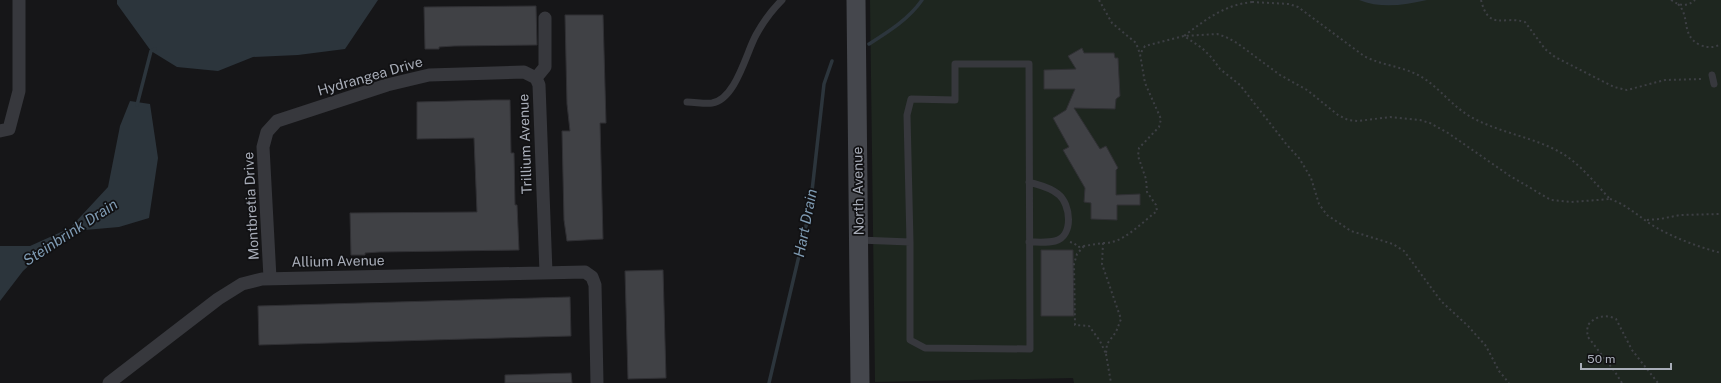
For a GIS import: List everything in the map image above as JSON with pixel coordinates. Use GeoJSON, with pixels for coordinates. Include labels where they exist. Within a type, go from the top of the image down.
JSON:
{"type":"FeatureCollection","features":[{"type":"Feature","properties":{"kind":"street"},"geometry":{"type":"LineString","coordinates":[[5,130],[19,91],[19,0]]}},
{"type":"Feature","properties":{"kind":"street","name":"North Avenue"},"geometry":{"type":"LineString","coordinates":[[856,0],[860,383]]}},
{"type":"Feature","properties":{"kind":"street","name":"Trillium Avenue"},"geometry":{"type":"LineString","coordinates":[[545,18],[545,67],[536,78],[539,85],[546,273]]}},
{"type":"Feature","properties":{"kind":"street","name":"Hydrangea Drive"},"geometry":{"type":"LineString","coordinates":[[267,132],[277,121],[387,85],[429,75],[524,72],[536,78]]}},
{"type":"Feature","properties":{"kind":"street","name":"Montbretia Drive"},"geometry":{"type":"LineString","coordinates":[[267,132],[263,147],[270,278]]}},
{"type":"Feature","properties":{"kind":"street","name":"Allium Avenue"},"geometry":{"type":"LineString","coordinates":[[109,383],[218,299],[242,284],[262,279],[585,272],[592,276],[595,285],[597,383]]}},
{"type":"Feature","properties":{"kind":"lane"},"geometry":{"type":"LineString","coordinates":[[687,102],[713,103],[722,98],[737,81],[756,36],[769,13],[782,0]]}},
{"type":"Feature","properties":{"kind":"lane"},"geometry":{"type":"LineString","coordinates":[[955,64],[1029,64],[1029,182],[1030,349],[925,348],[910,340],[910,242],[907,115],[911,99],[955,100],[955,64]]}},
{"type":"Feature","properties":{"kind":"lane"},"geometry":{"type":"LineString","coordinates":[[1712,75],[1714,84]]}},
{"type":"Feature","properties":{"kind":"lane"},"geometry":{"type":"LineString","coordinates":[[1029,182],[1050,189],[1064,200],[1068,221],[1068,227],[1062,238],[1055,241],[1030,242]]}},
{"type":"Feature","properties":{"kind":"lane"},"geometry":{"type":"LineString","coordinates":[[859,240],[910,242]]}},
{"type":"Feature","properties":{"kind":"path"},"geometry":{"type":"LineString","coordinates":[[1055,241],[1074,243],[1078,247],[1119,241],[1157,211],[1156,205],[1147,192],[1146,179],[1138,156],[1139,148],[1159,127],[1161,119],[1145,83],[1140,54],[1136,43],[1112,23],[1099,0]]}},
{"type":"Feature","properties":{"kind":"path"},"geometry":{"type":"LineString","coordinates":[[1481,0],[1483,8],[1490,18],[1497,22],[1515,20],[1525,22],[1545,49],[1555,57],[1614,87],[1627,90],[1665,80],[1704,79],[1712,75]]}},
{"type":"Feature","properties":{"kind":"path"},"geometry":{"type":"LineString","coordinates":[[1672,0],[1678,4],[1683,11],[1687,32],[1690,37],[1706,47],[1713,47],[1721,44]]}},
{"type":"Feature","properties":{"kind":"path"},"geometry":{"type":"LineString","coordinates":[[1678,4],[1687,5],[1695,0]]}},
{"type":"Feature","properties":{"kind":"path"},"geometry":{"type":"LineString","coordinates":[[1184,36],[1216,13],[1238,3],[1265,2],[1289,4],[1298,7],[1372,61],[1414,73],[1422,77],[1456,107],[1472,118],[1498,130],[1530,139],[1557,150],[1573,160],[1610,199]]}},
{"type":"Feature","properties":{"kind":"path"},"geometry":{"type":"LineString","coordinates":[[1140,54],[1146,46],[1184,36],[1217,34],[1226,37],[1237,42],[1280,75],[1308,90],[1338,115],[1348,120],[1358,121],[1390,117],[1420,120],[1430,123],[1448,133],[1510,176],[1551,200],[1571,202],[1610,199],[1619,202],[1657,228],[1699,246],[1721,253]]}},
{"type":"Feature","properties":{"kind":"path"},"geometry":{"type":"LineString","coordinates":[[1184,36],[1202,48],[1220,69],[1242,87],[1287,145],[1299,158],[1311,178],[1320,204],[1327,215],[1351,231],[1393,244],[1404,251],[1441,300],[1486,346],[1499,371],[1509,383]]}},
{"type":"Feature","properties":{"kind":"path"},"geometry":{"type":"LineString","coordinates":[[1645,219],[1653,220],[1684,214],[1721,214]]}},
{"type":"Feature","properties":{"kind":"path"},"geometry":{"type":"LineString","coordinates":[[1103,243],[1102,264],[1121,319],[1116,332],[1107,344],[1106,354]]}},
{"type":"Feature","properties":{"kind":"path"},"geometry":{"type":"LineString","coordinates":[[1084,246],[1077,254],[1074,264],[1075,325],[1088,326],[1100,341],[1106,354],[1111,383]]}},
{"type":"Feature","properties":{"kind":"path"},"geometry":{"type":"LineString","coordinates":[[1622,383],[1588,337],[1588,325],[1601,316],[1616,319],[1632,350],[1658,383]]}},
{"type":"Feature","properties":{"kind":"shaded area"},"geometry":{"type":"Polygon","coordinates":[[[870,0],[1721,0],[1721,383],[1074,383],[1073,378],[875,382],[870,0]]]}},
{"type":"Feature","properties":{"kind":"water"},"geometry":{"type":"Polygon","coordinates":[[[117,0],[378,0],[345,49],[298,55],[253,57],[218,71],[177,67],[151,51],[117,4],[117,0]]]}},
{"type":"Feature","properties":{"kind":"water"},"geometry":{"type":"Polygon","coordinates":[[[1359,0],[1427,0],[1401,5],[1385,5],[1368,3],[1359,0]]]}},
{"type":"Feature","properties":{"kind":"water"},"geometry":{"type":"Polygon","coordinates":[[[130,101],[150,104],[158,158],[149,218],[119,227],[85,230],[48,248],[23,271],[0,301],[0,246],[30,246],[70,228],[108,187],[120,126],[130,101]]]}},
{"type":"Feature","properties":{"kind":"building"},"geometry":{"type":"Polygon","coordinates":[[[536,6],[537,45],[454,46],[439,47],[439,49],[425,49],[424,7],[536,6]]]}},
{"type":"Feature","properties":{"kind":"building"},"geometry":{"type":"Polygon","coordinates":[[[565,15],[603,15],[606,123],[600,123],[603,239],[567,241],[564,220],[562,131],[570,131],[567,104],[565,15]]]}},
{"type":"Feature","properties":{"kind":"building"},"geometry":{"type":"Polygon","coordinates":[[[1082,48],[1084,53],[1114,53],[1115,58],[1118,58],[1120,96],[1116,99],[1115,109],[1074,108],[1100,149],[1106,146],[1118,168],[1116,170],[1116,195],[1140,194],[1140,205],[1117,205],[1117,220],[1091,219],[1091,203],[1084,202],[1085,188],[1063,150],[1069,147],[1053,118],[1066,110],[1075,89],[1044,89],[1044,70],[1076,69],[1068,56],[1082,48]]]}},
{"type":"Feature","properties":{"kind":"building"},"geometry":{"type":"Polygon","coordinates":[[[510,100],[511,153],[514,153],[515,205],[517,205],[519,250],[379,252],[365,253],[365,255],[351,255],[350,213],[477,212],[474,138],[417,139],[417,102],[510,100]]]}},
{"type":"Feature","properties":{"kind":"building"},"geometry":{"type":"Polygon","coordinates":[[[1041,250],[1073,250],[1074,316],[1041,316],[1041,250]]]}},
{"type":"Feature","properties":{"kind":"building"},"geometry":{"type":"Polygon","coordinates":[[[663,270],[666,378],[628,379],[625,271],[663,270]]]}},
{"type":"Feature","properties":{"kind":"building"},"geometry":{"type":"Polygon","coordinates":[[[570,297],[571,336],[259,345],[258,306],[570,297]]]}},
{"type":"Feature","properties":{"kind":"building"},"geometry":{"type":"Polygon","coordinates":[[[571,373],[572,383],[505,383],[505,375],[571,373]]]}},
{"type":"Feature","properties":{"kind":"waterway","name":"Hart Drain"},"geometry":{"type":"LineString","coordinates":[[869,44],[905,19],[922,0]]}},
{"type":"Feature","properties":{"kind":"waterway","name":"Steinbrink Drain"},"geometry":{"type":"LineString","coordinates":[[137,105],[151,51],[155,49]]}},
{"type":"Feature","properties":{"kind":"waterway","name":"Hart Drain"},"geometry":{"type":"LineString","coordinates":[[769,383],[810,209],[824,84],[832,61]]}}]}
